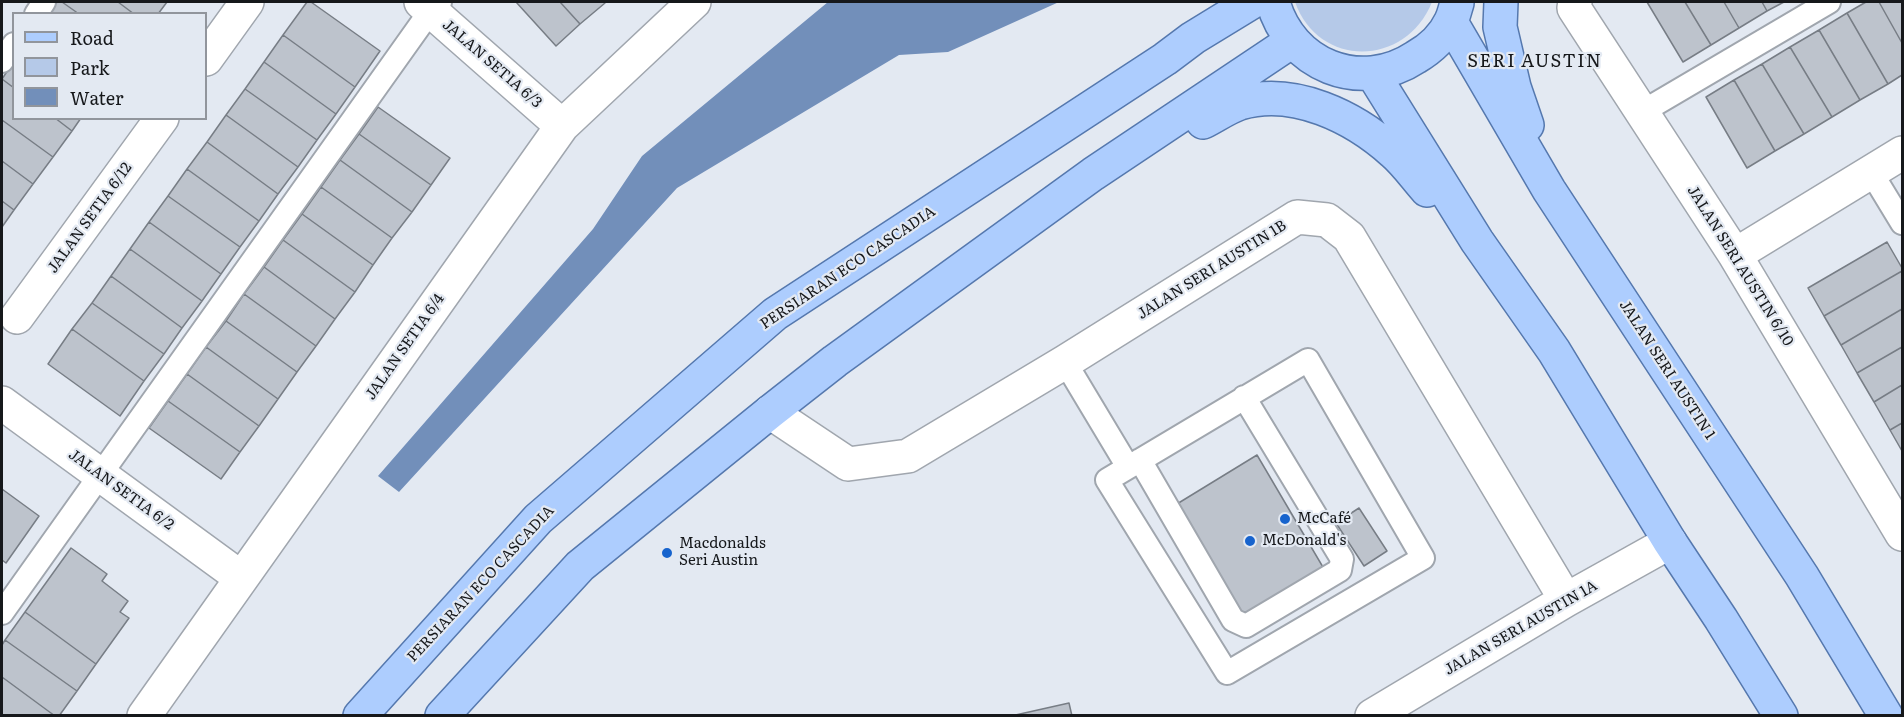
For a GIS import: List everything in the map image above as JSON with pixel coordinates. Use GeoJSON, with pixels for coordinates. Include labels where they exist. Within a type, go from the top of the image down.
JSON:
{"type":"FeatureCollection","features":[{"type":"Feature","properties":{"kind":"main road"},"geometry":{"type":"LineString","coordinates":[[1193,38],[1216,2]]}},
{"type":"Feature","properties":{"kind":"main road","name":"PERSIARAN ECO CASCADIA"},"geometry":{"type":"LineString","coordinates":[[360,716],[538,519],[775,314],[1165,59],[1193,38],[1252,2]]}},
{"type":"Feature","properties":{"kind":"main road","name":"JALAN SERI AUSTIN 1"},"geometry":{"type":"LineString","coordinates":[[1273,2],[1277,18],[1292,42],[1316,61],[1343,72],[1373,74],[1404,66],[1431,48],[1454,12],[1549,190],[1802,576],[1886,716]]}},
{"type":"Feature","properties":{"kind":"main road"},"geometry":{"type":"LineString","coordinates":[[1501,2],[1500,27],[1514,87],[1549,190]]}},
{"type":"Feature","properties":{"kind":"main road"},"geometry":{"type":"LineString","coordinates":[[442,716],[580,566],[835,361],[1093,174],[1292,42]]}},
{"type":"Feature","properties":{"kind":"main road"},"geometry":{"type":"LineString","coordinates":[[1373,74],[1477,241],[1554,351],[1670,542],[1781,716]]}},
{"type":"Feature","properties":{"kind":"main road"},"geometry":{"type":"LineString","coordinates":[[1093,174],[1239,103],[1271,97],[1301,102],[1336,114],[1362,129],[1393,152],[1477,241]]}},
{"type":"Feature","properties":{"kind":"street"},"geometry":{"type":"LineString","coordinates":[[207,58],[247,2]]}},
{"type":"Feature","properties":{"kind":"street","name":"JALAN SETIA 6/4"},"geometry":{"type":"LineString","coordinates":[[144,716],[240,577],[562,126],[694,2]]}},
{"type":"Feature","properties":{"kind":"street","name":"JALAN SERI AUSTIN 6/10"},"geometry":{"type":"LineString","coordinates":[[1575,2],[1574,8],[1735,255],[1902,534]]}},
{"type":"Feature","properties":{"kind":"street","name":"JALAN SETIA 6/3"},"geometry":{"type":"LineString","coordinates":[[431,4],[562,126]]}},
{"type":"Feature","properties":{"kind":"street","name":"JALAN SETIA 6/12"},"geometry":{"type":"LineString","coordinates":[[17,317],[161,120]]}},
{"type":"Feature","properties":{"kind":"street"},"geometry":{"type":"LineString","coordinates":[[1735,255],[1902,153]]}},
{"type":"Feature","properties":{"kind":"street","name":"JALAN SERI AUSTIN 1B"},"geometry":{"type":"LineString","coordinates":[[771,412],[848,464],[908,456],[1065,362],[1297,217],[1327,220],[1349,237],[1566,600]]}},
{"type":"Feature","properties":{"kind":"street","name":"JALAN SETIA 6/2"},"geometry":{"type":"LineString","coordinates":[[2,403],[240,577]]}},
{"type":"Feature","properties":{"kind":"street","name":"JALAN SERI AUSTIN 1A"},"geometry":{"type":"LineString","coordinates":[[1372,716],[1566,600],[1670,542]]}},
{"type":"Feature","properties":{"kind":"lane"},"geometry":{"type":"LineString","coordinates":[[1642,112],[1829,2]]}},
{"type":"Feature","properties":{"kind":"lane"},"geometry":{"type":"LineString","coordinates":[[2,613],[431,4]]}},
{"type":"Feature","properties":{"kind":"lane"},"geometry":{"type":"LineString","coordinates":[[2,61],[12,47]]}},
{"type":"Feature","properties":{"kind":"lane"},"geometry":{"type":"LineString","coordinates":[[1871,172],[1902,223]]}},
{"type":"Feature","properties":{"kind":"lane"},"geometry":{"type":"LineString","coordinates":[[1308,360],[1423,558],[1227,673],[1107,480],[1244,397],[1308,360]]}},
{"type":"Feature","properties":{"kind":"lane"},"geometry":{"type":"LineString","coordinates":[[1065,362],[1134,463],[1233,620],[1246,626],[1340,570],[1342,559],[1244,397]]}},
{"type":"Feature","properties":{"kind":"green space"},"geometry":{"type":"Polygon","coordinates":[[[1295,2],[1432,2],[1420,23],[1403,39],[1384,48],[1363,52],[1342,49],[1323,39],[1307,24],[1295,2]]]}},
{"type":"Feature","properties":{"kind":"water"},"geometry":{"type":"Polygon","coordinates":[[[828,2],[1059,2],[948,52],[899,55],[677,188],[399,492],[378,476],[593,229],[642,156],[828,2]]]}},
{"type":"Feature","properties":{"kind":"building"},"geometry":{"type":"Polygon","coordinates":[[[57,2],[62,2],[76,12],[50,12],[57,2]]]}},
{"type":"Feature","properties":{"kind":"building"},"geometry":{"type":"Polygon","coordinates":[[[62,2],[118,2],[131,12],[76,12],[62,2]]]}},
{"type":"Feature","properties":{"kind":"building"},"geometry":{"type":"Polygon","coordinates":[[[118,2],[167,2],[160,12],[131,12],[118,2]]]}},
{"type":"Feature","properties":{"kind":"building"},"geometry":{"type":"Polygon","coordinates":[[[307,2],[311,2],[380,51],[355,87],[283,35],[307,2]]]}},
{"type":"Feature","properties":{"kind":"building"},"geometry":{"type":"Polygon","coordinates":[[[516,2],[560,2],[580,24],[556,46],[516,2]]]}},
{"type":"Feature","properties":{"kind":"building"},"geometry":{"type":"Polygon","coordinates":[[[560,2],[604,2],[605,3],[580,24],[560,2]]]}},
{"type":"Feature","properties":{"kind":"building"},"geometry":{"type":"Polygon","coordinates":[[[1647,2],[1685,2],[1711,45],[1683,62],[1647,2]]]}},
{"type":"Feature","properties":{"kind":"building"},"geometry":{"type":"Polygon","coordinates":[[[1685,2],[1724,2],[1739,28],[1711,45],[1685,2]]]}},
{"type":"Feature","properties":{"kind":"building"},"geometry":{"type":"Polygon","coordinates":[[[1724,2],[1762,2],[1767,11],[1739,28],[1724,2]]]}},
{"type":"Feature","properties":{"kind":"building"},"geometry":{"type":"Polygon","coordinates":[[[1762,2],[1784,2],[1767,11],[1762,2]]]}},
{"type":"Feature","properties":{"kind":"building"},"geometry":{"type":"Polygon","coordinates":[[[1866,2],[1879,2],[1902,43],[1902,75],[1888,84],[1847,13],[1866,2]]]}},
{"type":"Feature","properties":{"kind":"building"},"geometry":{"type":"Polygon","coordinates":[[[1879,2],[1902,2],[1902,43],[1879,2]]]}},
{"type":"Feature","properties":{"kind":"building"},"geometry":{"type":"Polygon","coordinates":[[[1847,13],[1888,84],[1860,100],[1819,30],[1847,13]]]}},
{"type":"Feature","properties":{"kind":"building"},"geometry":{"type":"Polygon","coordinates":[[[1819,30],[1860,100],[1832,117],[1790,47],[1819,30]]]}},
{"type":"Feature","properties":{"kind":"building"},"geometry":{"type":"Polygon","coordinates":[[[283,35],[355,87],[336,114],[264,62],[283,35]]]}},
{"type":"Feature","properties":{"kind":"building"},"geometry":{"type":"Polygon","coordinates":[[[1790,47],[1832,117],[1804,134],[1762,64],[1790,47]]]}},
{"type":"Feature","properties":{"kind":"building"},"geometry":{"type":"Polygon","coordinates":[[[264,62],[336,114],[317,140],[245,89],[264,62]]]}},
{"type":"Feature","properties":{"kind":"building"},"geometry":{"type":"Polygon","coordinates":[[[12,64],[12,86],[2,79],[12,64]]]}},
{"type":"Feature","properties":{"kind":"building"},"geometry":{"type":"Polygon","coordinates":[[[1762,64],[1804,134],[1775,151],[1734,80],[1762,64]]]}},
{"type":"Feature","properties":{"kind":"building"},"geometry":{"type":"Polygon","coordinates":[[[2,79],[12,86],[12,120],[58,120],[72,131],[53,157],[2,120],[2,79]]]}},
{"type":"Feature","properties":{"kind":"building"},"geometry":{"type":"Polygon","coordinates":[[[1734,80],[1775,151],[1747,168],[1706,97],[1734,80]]]}},
{"type":"Feature","properties":{"kind":"building"},"geometry":{"type":"Polygon","coordinates":[[[245,89],[317,140],[298,167],[226,115],[245,89]]]}},
{"type":"Feature","properties":{"kind":"building"},"geometry":{"type":"Polygon","coordinates":[[[378,107],[450,158],[431,185],[359,134],[378,107]]]}},
{"type":"Feature","properties":{"kind":"building"},"geometry":{"type":"Polygon","coordinates":[[[226,115],[298,167],[278,194],[207,142],[226,115]]]}},
{"type":"Feature","properties":{"kind":"building"},"geometry":{"type":"Polygon","coordinates":[[[2,120],[53,157],[33,184],[2,161],[2,120]]]}},
{"type":"Feature","properties":{"kind":"building"},"geometry":{"type":"Polygon","coordinates":[[[58,120],[80,120],[72,131],[58,120]]]}},
{"type":"Feature","properties":{"kind":"building"},"geometry":{"type":"Polygon","coordinates":[[[359,134],[431,185],[412,212],[340,160],[359,134]]]}},
{"type":"Feature","properties":{"kind":"building"},"geometry":{"type":"Polygon","coordinates":[[[207,142],[278,194],[259,221],[187,169],[207,142]]]}},
{"type":"Feature","properties":{"kind":"building"},"geometry":{"type":"Polygon","coordinates":[[[340,160],[412,212],[392,238],[321,187],[340,160]]]}},
{"type":"Feature","properties":{"kind":"building"},"geometry":{"type":"Polygon","coordinates":[[[2,161],[33,184],[14,210],[2,201],[2,161]]]}},
{"type":"Feature","properties":{"kind":"building"},"geometry":{"type":"Polygon","coordinates":[[[187,169],[259,221],[240,247],[168,196],[187,169]]]}},
{"type":"Feature","properties":{"kind":"building"},"geometry":{"type":"Polygon","coordinates":[[[321,187],[392,238],[373,265],[302,214],[321,187]]]}},
{"type":"Feature","properties":{"kind":"building"},"geometry":{"type":"Polygon","coordinates":[[[168,196],[240,247],[221,274],[149,222],[168,196]]]}},
{"type":"Feature","properties":{"kind":"building"},"geometry":{"type":"Polygon","coordinates":[[[2,201],[14,210],[2,227],[2,201]]]}},
{"type":"Feature","properties":{"kind":"building"},"geometry":{"type":"Polygon","coordinates":[[[302,214],[373,265],[355,292],[283,240],[302,214]]]}},
{"type":"Feature","properties":{"kind":"building"},"geometry":{"type":"Polygon","coordinates":[[[149,222],[221,274],[202,301],[130,249],[149,222]]]}},
{"type":"Feature","properties":{"kind":"building"},"geometry":{"type":"Polygon","coordinates":[[[283,240],[355,292],[335,319],[264,267],[283,240]]]}},
{"type":"Feature","properties":{"kind":"building"},"geometry":{"type":"Polygon","coordinates":[[[1887,242],[1902,271],[1824,316],[1808,288],[1887,242]]]}},
{"type":"Feature","properties":{"kind":"building"},"geometry":{"type":"Polygon","coordinates":[[[130,249],[202,301],[182,328],[111,276],[130,249]]]}},
{"type":"Feature","properties":{"kind":"building"},"geometry":{"type":"Polygon","coordinates":[[[264,267],[335,319],[316,346],[244,294],[264,267]]]}},
{"type":"Feature","properties":{"kind":"building"},"geometry":{"type":"Polygon","coordinates":[[[1902,271],[1902,309],[1841,345],[1824,316],[1902,271]]]}},
{"type":"Feature","properties":{"kind":"building"},"geometry":{"type":"Polygon","coordinates":[[[111,276],[182,328],[164,354],[92,303],[111,276]]]}},
{"type":"Feature","properties":{"kind":"building"},"geometry":{"type":"Polygon","coordinates":[[[244,294],[316,346],[297,372],[226,321],[244,294]]]}},
{"type":"Feature","properties":{"kind":"building"},"geometry":{"type":"Polygon","coordinates":[[[92,303],[164,354],[144,381],[72,329],[92,303]]]}},
{"type":"Feature","properties":{"kind":"building"},"geometry":{"type":"Polygon","coordinates":[[[1902,309],[1902,347],[1857,373],[1841,345],[1902,309]]]}},
{"type":"Feature","properties":{"kind":"building"},"geometry":{"type":"Polygon","coordinates":[[[226,321],[297,372],[278,399],[206,347],[226,321]]]}},
{"type":"Feature","properties":{"kind":"building"},"geometry":{"type":"Polygon","coordinates":[[[72,329],[144,381],[120,416],[48,364],[72,329]]]}},
{"type":"Feature","properties":{"kind":"building"},"geometry":{"type":"Polygon","coordinates":[[[206,347],[278,399],[259,426],[187,374],[206,347]]]}},
{"type":"Feature","properties":{"kind":"building"},"geometry":{"type":"Polygon","coordinates":[[[1902,347],[1902,385],[1874,402],[1857,373],[1902,347]]]}},
{"type":"Feature","properties":{"kind":"building"},"geometry":{"type":"Polygon","coordinates":[[[187,374],[259,426],[240,452],[168,401],[187,374]]]}},
{"type":"Feature","properties":{"kind":"building"},"geometry":{"type":"Polygon","coordinates":[[[1902,385],[1902,423],[1890,430],[1874,402],[1902,385]]]}},
{"type":"Feature","properties":{"kind":"building"},"geometry":{"type":"Polygon","coordinates":[[[168,401],[240,452],[221,479],[149,428],[168,401]]]}},
{"type":"Feature","properties":{"kind":"building"},"geometry":{"type":"Polygon","coordinates":[[[1902,423],[1902,451],[1890,430],[1902,423]]]}},
{"type":"Feature","properties":{"kind":"building","name":"McDonald's"},"geometry":{"type":"Polygon","coordinates":[[[1257,455],[1327,574],[1261,614],[1235,611],[1172,507],[1257,455]]]}},
{"type":"Feature","properties":{"kind":"building"},"geometry":{"type":"Polygon","coordinates":[[[2,489],[39,516],[6,563],[2,560],[2,489]]]}},
{"type":"Feature","properties":{"kind":"building"},"geometry":{"type":"Polygon","coordinates":[[[1359,508],[1387,551],[1364,566],[1336,523],[1359,508]]]}},
{"type":"Feature","properties":{"kind":"building"},"geometry":{"type":"Polygon","coordinates":[[[71,548],[107,574],[102,581],[128,601],[120,612],[129,618],[96,664],[25,612],[71,548]]]}},
{"type":"Feature","properties":{"kind":"building"},"geometry":{"type":"Polygon","coordinates":[[[25,612],[96,664],[77,691],[5,640],[25,612]]]}},
{"type":"Feature","properties":{"kind":"building"},"geometry":{"type":"Polygon","coordinates":[[[5,640],[77,691],[59,716],[55,716],[2,677],[2,645],[5,640]]]}},
{"type":"Feature","properties":{"kind":"building"},"geometry":{"type":"Polygon","coordinates":[[[2,677],[55,716],[2,716],[2,677]]]}},
{"type":"Feature","properties":{"kind":"building"},"geometry":{"type":"Polygon","coordinates":[[[1069,703],[1072,716],[1011,716],[1069,703]]]}},
{"type":"Feature","properties":{"kind":"place","name":"McCafé"},"geometry":{"type":"Point","coordinates":[1285,519]}},
{"type":"Feature","properties":{"kind":"place","name":"McDonald's"},"geometry":{"type":"Point","coordinates":[1250,541]}},
{"type":"Feature","properties":{"kind":"place","name":"Macdonalds Seri Austin"},"geometry":{"type":"Point","coordinates":[667,553]}},
{"type":"Feature","properties":{"kind":"district","name":"SERI AUSTIN"},"geometry":{"type":"Point","coordinates":[1535,62]}}]}
